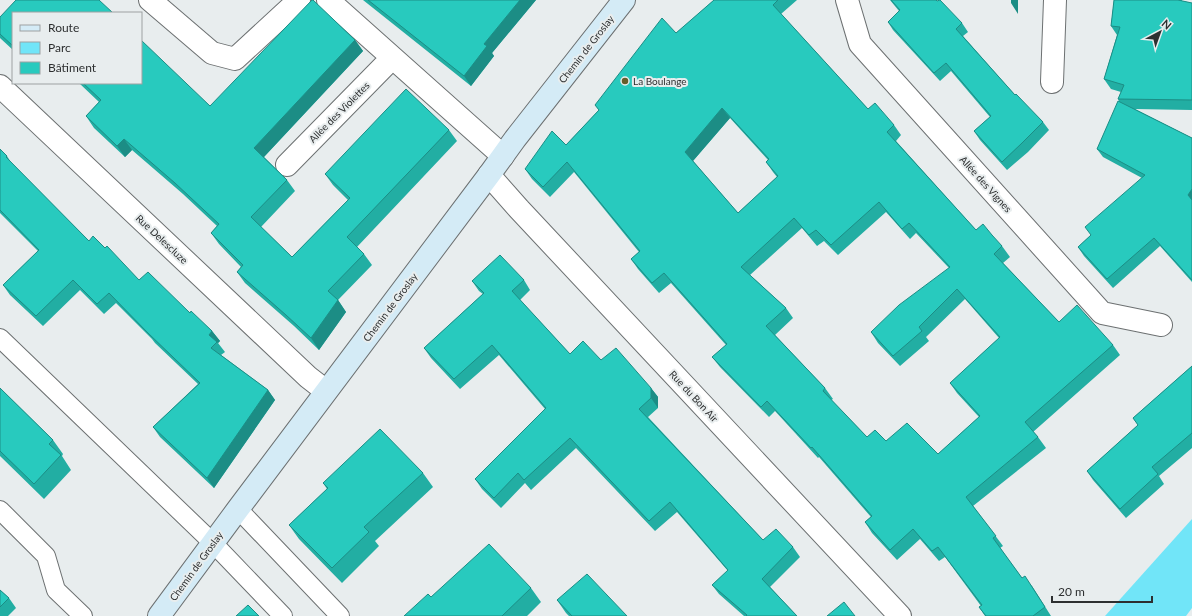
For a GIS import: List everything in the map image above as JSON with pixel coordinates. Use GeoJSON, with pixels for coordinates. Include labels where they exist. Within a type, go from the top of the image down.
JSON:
{"type":"FeatureCollection","features":[{"type":"Feature","properties":{"kind":"street"},"geometry":{"type":"LineString","coordinates":[[150,0],[212,53],[235,59],[299,0]]}},
{"type":"Feature","properties":{"kind":"street"},"geometry":{"type":"LineString","coordinates":[[328,0],[503,156]]}},
{"type":"Feature","properties":{"kind":"street","name":"Chemin de Groslay"},"geometry":{"type":"LineString","coordinates":[[159,616],[489,175],[515,138],[624,0]]}},
{"type":"Feature","properties":{"kind":"street","name":"Allée des Vignes"},"geometry":{"type":"LineString","coordinates":[[847,0],[860,44],[1102,313],[1161,325]]}},
{"type":"Feature","properties":{"kind":"street"},"geometry":{"type":"LineString","coordinates":[[1052,82],[1055,0]]}},
{"type":"Feature","properties":{"kind":"street","name":"Allée des Violettes"},"geometry":{"type":"LineString","coordinates":[[286,165],[392,58]]}},
{"type":"Feature","properties":{"kind":"street","name":"Rue Delescluze"},"geometry":{"type":"LineString","coordinates":[[0,86],[308,377],[326,391]]}},
{"type":"Feature","properties":{"kind":"street","name":"Rue du Bon Air"},"geometry":{"type":"LineString","coordinates":[[489,175],[519,209],[900,616]]}},
{"type":"Feature","properties":{"kind":"lane"},"geometry":{"type":"LineString","coordinates":[[0,338],[213,543],[283,616]]}},
{"type":"Feature","properties":{"kind":"lane"},"geometry":{"type":"LineString","coordinates":[[238,509],[340,616]]}},
{"type":"Feature","properties":{"kind":"lane"},"geometry":{"type":"LineString","coordinates":[[0,510],[46,556],[56,590],[83,616]]}},
{"type":"Feature","properties":{"kind":"green space"},"geometry":{"type":"Polygon","coordinates":[[[1192,519],[1192,608],[1186,616],[1105,616],[1192,519]]]}},
{"type":"Feature","properties":{"kind":"building"},"geometry":{"type":"Polygon","coordinates":[[[16,0],[99,0],[112,12],[12,12],[12,45],[0,34],[0,17],[16,0]]]}},
{"type":"Feature","properties":{"kind":"building"},"geometry":{"type":"Polygon","coordinates":[[[312,0],[355,40],[254,148],[287,180],[251,217],[292,257],[350,198],[325,174],[406,89],[449,130],[347,237],[364,254],[328,291],[338,300],[311,338],[237,272],[243,265],[211,233],[219,224],[175,183],[124,139],[117,146],[86,116],[101,100],[84,84],[142,84],[142,41],[210,106],[312,0]]]}},
{"type":"Feature","properties":{"kind":"building"},"geometry":{"type":"Polygon","coordinates":[[[368,0],[520,0],[484,44],[487,46],[464,76],[368,0]]]}},
{"type":"Feature","properties":{"kind":"building"},"geometry":{"type":"Polygon","coordinates":[[[714,0],[778,0],[773,5],[868,109],[875,103],[894,125],[887,132],[976,230],[983,224],[1002,246],[994,254],[1059,322],[1077,305],[1113,345],[1025,422],[1038,437],[966,497],[996,536],[993,538],[1022,578],[1025,576],[1045,607],[1033,616],[986,616],[979,607],[982,605],[938,547],[932,551],[913,529],[890,550],[865,522],[872,516],[812,447],[811,448],[767,401],[761,407],[712,357],[727,344],[664,273],[652,283],[631,259],[640,251],[567,162],[543,187],[525,169],[552,131],[566,145],[599,110],[595,105],[662,18],[676,33],[714,0]],[[722,108],[685,152],[738,213],[778,176],[766,162],[769,159],[722,108]],[[879,202],[831,245],[816,230],[809,235],[794,218],[741,267],[786,308],[766,326],[825,388],[823,391],[867,437],[875,430],[886,441],[907,423],[938,454],[980,416],[950,383],[1000,337],[957,289],[919,327],[922,331],[893,356],[871,332],[899,305],[950,267],[909,223],[902,229],[879,202]]]}},
{"type":"Feature","properties":{"kind":"building"},"geometry":{"type":"Polygon","coordinates":[[[891,0],[940,0],[962,23],[956,29],[1015,95],[1016,94],[1043,122],[1002,162],[974,131],[991,116],[946,63],[934,73],[888,22],[900,10],[891,0]]]}},
{"type":"Feature","properties":{"kind":"building"},"geometry":{"type":"Polygon","coordinates":[[[1114,0],[1178,0],[1192,3],[1192,100],[1118,99],[1124,85],[1104,79],[1120,27],[1111,26],[1114,0]]]}},
{"type":"Feature","properties":{"kind":"building"},"geometry":{"type":"Polygon","coordinates":[[[1118,101],[1192,138],[1192,189],[1188,195],[1192,200],[1192,280],[1154,238],[1107,279],[1078,247],[1091,235],[1085,227],[1145,175],[1097,149],[1118,101]]]}},
{"type":"Feature","properties":{"kind":"building"},"geometry":{"type":"Polygon","coordinates":[[[0,149],[7,156],[6,157],[89,241],[93,236],[105,248],[107,246],[139,280],[148,272],[190,313],[191,311],[212,331],[209,335],[217,342],[211,348],[268,390],[207,478],[153,427],[200,383],[109,293],[97,304],[73,280],[36,316],[3,285],[39,250],[0,210],[0,149]]]}},
{"type":"Feature","properties":{"kind":"building"},"geometry":{"type":"Polygon","coordinates":[[[500,255],[524,280],[512,291],[570,354],[583,341],[601,360],[616,348],[651,388],[651,398],[639,409],[763,540],[776,529],[793,547],[762,579],[797,616],[746,616],[747,615],[712,585],[728,570],[670,502],[649,521],[570,438],[524,480],[518,473],[494,498],[475,479],[546,408],[492,345],[454,379],[424,348],[484,293],[472,281],[500,255]]]}},
{"type":"Feature","properties":{"kind":"building"},"geometry":{"type":"Polygon","coordinates":[[[1192,366],[1192,433],[1152,467],[1158,474],[1120,509],[1087,471],[1138,425],[1133,418],[1192,366]]]}},
{"type":"Feature","properties":{"kind":"building"},"geometry":{"type":"Polygon","coordinates":[[[0,388],[53,440],[49,444],[61,455],[34,484],[0,451],[0,388]]]}},
{"type":"Feature","properties":{"kind":"building"},"geometry":{"type":"Polygon","coordinates":[[[380,429],[423,473],[364,527],[369,532],[332,568],[289,525],[328,488],[323,483],[380,429]]]}},
{"type":"Feature","properties":{"kind":"building"},"geometry":{"type":"Polygon","coordinates":[[[489,544],[531,588],[502,616],[404,616],[428,594],[431,597],[489,544]]]}},
{"type":"Feature","properties":{"kind":"building"},"geometry":{"type":"Polygon","coordinates":[[[587,574],[627,616],[572,616],[557,600],[587,574]]]}},
{"type":"Feature","properties":{"kind":"building"},"geometry":{"type":"Polygon","coordinates":[[[0,590],[9,598],[0,607],[0,590]]]}},
{"type":"Feature","properties":{"kind":"building"},"geometry":{"type":"Polygon","coordinates":[[[844,602],[855,616],[827,616],[844,602]]]}},
{"type":"Feature","properties":{"kind":"building"},"geometry":{"type":"Polygon","coordinates":[[[248,605],[259,616],[236,616],[248,605]]]}},
{"type":"Feature","properties":{"kind":"place","name":"La Boulange"},"geometry":{"type":"Point","coordinates":[625,81]}}]}
